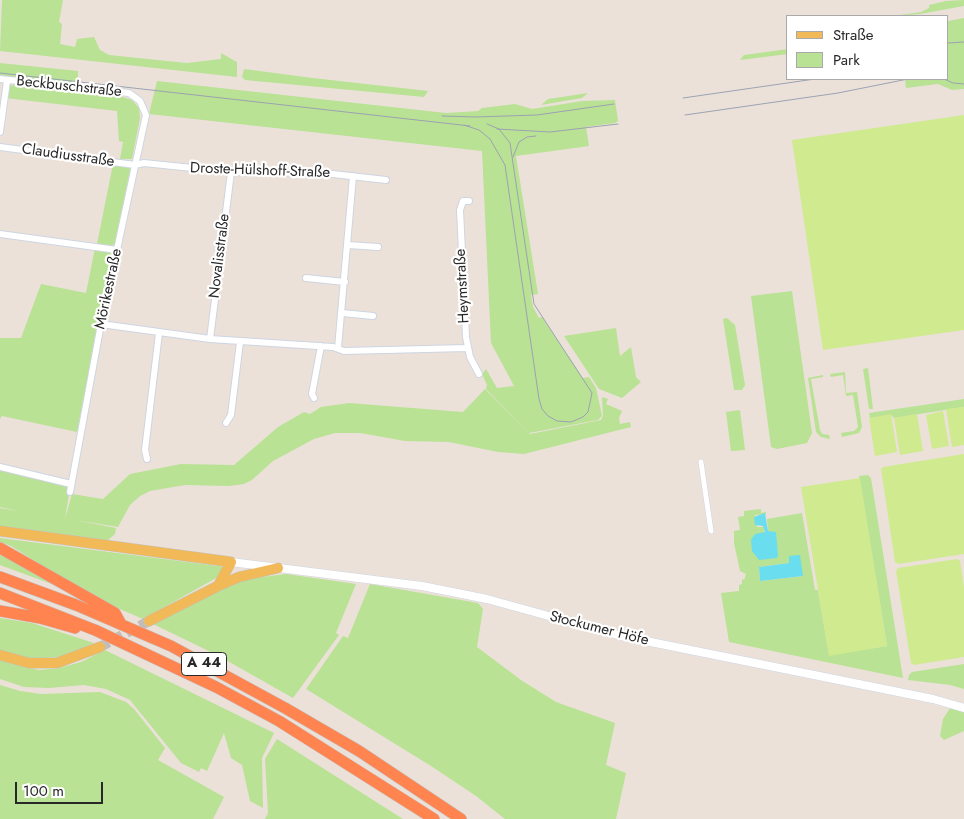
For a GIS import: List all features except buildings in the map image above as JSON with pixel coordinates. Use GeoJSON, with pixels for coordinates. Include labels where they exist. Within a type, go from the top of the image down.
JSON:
{"type":"FeatureCollection","features":[{"type":"Feature","properties":{"kind":"highway"},"geometry":{"type":"LineString","coordinates":[[0,548],[115,613],[121,624]]}},
{"type":"Feature","properties":{"kind":"highway","name":"A 44"},"geometry":{"type":"LineString","coordinates":[[0,577],[121,624],[171,646],[359,751],[461,819]]}},
{"type":"Feature","properties":{"kind":"highway","name":"A 44"},"geometry":{"type":"LineString","coordinates":[[0,593],[63,616],[147,653],[279,721],[434,819]]}},
{"type":"Feature","properties":{"kind":"highway"},"geometry":{"type":"LineString","coordinates":[[0,611],[40,618],[73,627],[125,648],[147,653]]}},
{"type":"Feature","properties":{"kind":"main road"},"geometry":{"type":"LineString","coordinates":[[0,532],[232,562],[218,586]]}},
{"type":"Feature","properties":{"kind":"main road"},"geometry":{"type":"LineString","coordinates":[[149,621],[239,577],[278,568]]}},
{"type":"Feature","properties":{"kind":"main road"},"geometry":{"type":"LineString","coordinates":[[0,655],[29,663],[57,663],[100,648]]}},
{"type":"Feature","properties":{"kind":"street","name":"Beckbuschstraße"},"geometry":{"type":"LineString","coordinates":[[3,80],[128,93],[136,97]]}},
{"type":"Feature","properties":{"kind":"street"},"geometry":{"type":"LineString","coordinates":[[0,132],[3,80]]}},
{"type":"Feature","properties":{"kind":"street","name":"Mörikestraße"},"geometry":{"type":"LineString","coordinates":[[70,492],[101,324],[146,115],[142,104],[136,97]]}},
{"type":"Feature","properties":{"kind":"street","name":"Claudiusstraße"},"geometry":{"type":"LineString","coordinates":[[0,147],[135,165]]}},
{"type":"Feature","properties":{"kind":"street","name":"Droste-Hülshoff-Straße"},"geometry":{"type":"LineString","coordinates":[[135,165],[144,163],[231,172],[293,171],[386,180]]}},
{"type":"Feature","properties":{"kind":"street","name":"Novalisstraße"},"geometry":{"type":"LineString","coordinates":[[210,339],[231,172]]}},
{"type":"Feature","properties":{"kind":"street"},"geometry":{"type":"LineString","coordinates":[[338,348],[353,176]]}},
{"type":"Feature","properties":{"kind":"street","name":"Heymstraße"},"geometry":{"type":"LineString","coordinates":[[469,201],[463,202],[460,210],[467,348],[479,374]]}},
{"type":"Feature","properties":{"kind":"street"},"geometry":{"type":"LineString","coordinates":[[0,234],[117,250]]}},
{"type":"Feature","properties":{"kind":"street"},"geometry":{"type":"LineString","coordinates":[[348,245],[378,247]]}},
{"type":"Feature","properties":{"kind":"street"},"geometry":{"type":"LineString","coordinates":[[306,278],[345,282]]}},
{"type":"Feature","properties":{"kind":"street"},"geometry":{"type":"LineString","coordinates":[[342,314],[372,316]]}},
{"type":"Feature","properties":{"kind":"street"},"geometry":{"type":"LineString","coordinates":[[101,324],[210,339],[321,346],[338,348],[344,351],[377,354],[467,348]]}},
{"type":"Feature","properties":{"kind":"street"},"geometry":{"type":"LineString","coordinates":[[147,459],[145,450],[159,333]]}},
{"type":"Feature","properties":{"kind":"street"},"geometry":{"type":"LineString","coordinates":[[226,423],[231,415],[240,342]]}},
{"type":"Feature","properties":{"kind":"street"},"geometry":{"type":"LineString","coordinates":[[314,398],[312,394],[321,346]]}},
{"type":"Feature","properties":{"kind":"street"},"geometry":{"type":"LineString","coordinates":[[701,462],[711,531]]}},
{"type":"Feature","properties":{"kind":"street"},"geometry":{"type":"LineString","coordinates":[[0,467],[71,484]]}},
{"type":"Feature","properties":{"kind":"street","name":"Stockumer Höfe"},"geometry":{"type":"LineString","coordinates":[[232,562],[422,586],[487,599],[621,636],[933,699],[964,708]]}},
{"type":"Feature","properties":{"kind":"street"},"geometry":{"type":"LineString","coordinates":[[719,648],[719,657]]}},
{"type":"Feature","properties":{"kind":"green space"},"geometry":{"type":"Polygon","coordinates":[[[2,0],[63,0],[59,22],[62,24],[60,44],[75,47],[77,39],[94,37],[100,50],[109,55],[187,63],[221,59],[221,53],[237,62],[237,77],[0,51],[2,0]]]}},
{"type":"Feature","properties":{"kind":"green space"},"geometry":{"type":"Polygon","coordinates":[[[964,0],[964,6],[920,14],[900,15],[921,12],[929,8],[929,5],[946,1],[964,0]]]}},
{"type":"Feature","properties":{"kind":"green space"},"geometry":{"type":"Polygon","coordinates":[[[964,18],[964,89],[952,90],[938,84],[906,88],[905,80],[949,80],[949,21],[964,18]]]}},
{"type":"Feature","properties":{"kind":"green space"},"geometry":{"type":"Polygon","coordinates":[[[786,49],[786,54],[740,60],[744,55],[786,49]]]}},
{"type":"Feature","properties":{"kind":"green space"},"geometry":{"type":"Polygon","coordinates":[[[0,63],[78,71],[78,86],[0,77],[0,63]]]}},
{"type":"Feature","properties":{"kind":"green space"},"geometry":{"type":"Polygon","coordinates":[[[244,69],[428,91],[424,97],[245,80],[242,77],[244,69]]]}},
{"type":"Feature","properties":{"kind":"green space"},"geometry":{"type":"Polygon","coordinates":[[[157,81],[446,113],[478,111],[482,108],[515,104],[532,109],[582,101],[615,100],[618,121],[586,127],[589,146],[516,156],[538,294],[531,295],[533,307],[539,318],[542,317],[583,378],[589,377],[596,388],[602,416],[598,420],[529,433],[486,389],[487,385],[482,374],[486,369],[497,388],[514,386],[491,343],[482,151],[149,114],[157,81]]]}},
{"type":"Feature","properties":{"kind":"green space"},"geometry":{"type":"Polygon","coordinates":[[[8,86],[123,97],[132,100],[139,108],[140,118],[132,159],[120,159],[123,142],[119,141],[117,111],[5,98],[8,86]]]}},
{"type":"Feature","properties":{"kind":"green space"},"geometry":{"type":"Polygon","coordinates":[[[588,93],[582,98],[541,105],[548,99],[588,93]]]}},
{"type":"Feature","properties":{"kind":"green space"},"geometry":{"type":"Polygon","coordinates":[[[964,115],[964,330],[823,350],[792,140],[964,115]]]}},
{"type":"Feature","properties":{"kind":"green space"},"geometry":{"type":"Polygon","coordinates":[[[113,164],[129,167],[130,170],[115,244],[109,246],[97,244],[113,164]]]}},
{"type":"Feature","properties":{"kind":"green space"},"geometry":{"type":"Polygon","coordinates":[[[95,248],[112,251],[113,254],[77,432],[2,416],[0,419],[0,338],[21,338],[41,284],[86,293],[95,248]]]}},
{"type":"Feature","properties":{"kind":"green space"},"geometry":{"type":"Polygon","coordinates":[[[792,291],[812,433],[807,443],[777,449],[771,447],[751,296],[792,291]]]}},
{"type":"Feature","properties":{"kind":"green space"},"geometry":{"type":"Polygon","coordinates":[[[727,318],[735,325],[745,385],[742,390],[734,390],[723,319],[727,318]]]}},
{"type":"Feature","properties":{"kind":"green space"},"geometry":{"type":"Polygon","coordinates":[[[616,328],[620,356],[631,347],[636,377],[641,382],[622,398],[599,389],[564,336],[616,328]]]}},
{"type":"Feature","properties":{"kind":"green space"},"geometry":{"type":"Polygon","coordinates":[[[868,368],[873,409],[869,409],[863,369],[868,368]]]}},
{"type":"Feature","properties":{"kind":"green space"},"geometry":{"type":"Polygon","coordinates":[[[845,372],[846,393],[857,392],[862,427],[859,433],[842,437],[841,433],[854,431],[858,427],[853,395],[846,396],[843,375],[831,377],[830,374],[845,372]]]}},
{"type":"Feature","properties":{"kind":"green space"},"geometry":{"type":"Polygon","coordinates":[[[823,375],[823,377],[811,379],[820,430],[822,434],[829,435],[830,439],[821,437],[816,432],[808,378],[823,375]]]}},
{"type":"Feature","properties":{"kind":"green space"},"geometry":{"type":"Polygon","coordinates":[[[485,389],[530,434],[601,420],[603,416],[602,397],[608,399],[606,404],[622,411],[619,418],[620,424],[630,422],[631,427],[524,454],[498,452],[449,442],[405,441],[360,433],[335,433],[314,439],[273,461],[252,480],[244,484],[229,486],[185,485],[150,491],[140,496],[130,505],[118,527],[75,520],[116,528],[115,534],[107,541],[0,526],[0,508],[18,511],[0,507],[0,469],[64,482],[70,488],[65,519],[72,494],[103,499],[130,474],[181,464],[234,465],[278,427],[304,412],[310,414],[321,407],[349,403],[463,412],[485,389]]]}},
{"type":"Feature","properties":{"kind":"green space"},"geometry":{"type":"Polygon","coordinates":[[[964,399],[964,407],[894,418],[891,415],[870,418],[869,413],[964,399]]]}},
{"type":"Feature","properties":{"kind":"green space"},"geometry":{"type":"Polygon","coordinates":[[[964,407],[964,445],[952,447],[946,409],[964,407]]]}},
{"type":"Feature","properties":{"kind":"green space"},"geometry":{"type":"Polygon","coordinates":[[[740,410],[745,450],[731,451],[726,412],[740,410]]]}},
{"type":"Feature","properties":{"kind":"green space"},"geometry":{"type":"Polygon","coordinates":[[[943,411],[949,446],[932,449],[926,415],[943,411]]]}},
{"type":"Feature","properties":{"kind":"green space"},"geometry":{"type":"Polygon","coordinates":[[[891,414],[897,452],[875,456],[869,418],[891,414]]]}},
{"type":"Feature","properties":{"kind":"green space"},"geometry":{"type":"Polygon","coordinates":[[[917,414],[923,451],[900,455],[894,418],[917,414]]]}},
{"type":"Feature","properties":{"kind":"green space"},"geometry":{"type":"Polygon","coordinates":[[[964,454],[964,554],[898,564],[895,562],[881,469],[883,467],[964,454]]]}},
{"type":"Feature","properties":{"kind":"green space"},"geometry":{"type":"Polygon","coordinates":[[[868,475],[871,478],[903,678],[729,642],[721,593],[739,591],[739,585],[742,584],[742,579],[744,580],[746,574],[740,571],[734,543],[734,531],[740,530],[738,517],[744,516],[744,511],[761,509],[761,513],[766,512],[766,514],[755,515],[757,527],[764,527],[764,533],[778,555],[776,541],[768,531],[767,519],[802,513],[815,590],[818,590],[829,655],[887,646],[859,476],[868,475]],[[789,563],[759,567],[760,581],[803,576],[789,563]]]}},
{"type":"Feature","properties":{"kind":"green space"},"geometry":{"type":"Polygon","coordinates":[[[860,478],[887,646],[829,656],[801,487],[860,478]]]}},
{"type":"Feature","properties":{"kind":"green space"},"geometry":{"type":"Polygon","coordinates":[[[0,538],[226,567],[218,577],[143,619],[92,597],[11,546],[0,542],[0,538]]]}},
{"type":"Feature","properties":{"kind":"green space"},"geometry":{"type":"Polygon","coordinates":[[[0,554],[57,586],[0,565],[0,554]]]}},
{"type":"Feature","properties":{"kind":"green space"},"geometry":{"type":"Polygon","coordinates":[[[957,559],[960,561],[964,587],[964,657],[914,665],[911,663],[896,571],[898,568],[957,559]]]}},
{"type":"Feature","properties":{"kind":"green space"},"geometry":{"type":"Polygon","coordinates":[[[286,574],[356,584],[336,633],[339,635],[293,698],[217,655],[153,624],[238,580],[286,574]]]}},
{"type":"Feature","properties":{"kind":"green space"},"geometry":{"type":"Polygon","coordinates":[[[370,584],[478,603],[483,609],[477,647],[521,680],[556,702],[615,723],[606,765],[626,773],[616,819],[505,819],[476,796],[431,766],[306,689],[343,636],[348,638],[370,584]]]}},
{"type":"Feature","properties":{"kind":"green space"},"geometry":{"type":"Polygon","coordinates":[[[0,618],[32,623],[94,643],[65,657],[27,659],[0,651],[0,618]]]}},
{"type":"Feature","properties":{"kind":"green space"},"geometry":{"type":"Polygon","coordinates":[[[105,650],[274,733],[262,758],[263,808],[250,801],[242,765],[231,758],[224,733],[207,771],[201,768],[199,772],[181,763],[130,700],[106,689],[84,685],[49,688],[24,687],[0,679],[0,660],[39,670],[59,668],[81,662],[105,650]]]}},
{"type":"Feature","properties":{"kind":"green space"},"geometry":{"type":"Polygon","coordinates":[[[964,664],[964,689],[950,685],[908,680],[912,672],[964,664]]]}},
{"type":"Feature","properties":{"kind":"green space"},"geometry":{"type":"Polygon","coordinates":[[[0,685],[20,691],[41,694],[100,692],[126,702],[134,709],[165,748],[158,760],[224,797],[213,819],[0,819],[0,685]]]}},
{"type":"Feature","properties":{"kind":"green space"},"geometry":{"type":"Polygon","coordinates":[[[950,708],[964,712],[964,731],[944,740],[940,736],[943,719],[950,708]]]}},
{"type":"Feature","properties":{"kind":"green space"},"geometry":{"type":"Polygon","coordinates":[[[277,739],[403,819],[265,819],[268,813],[265,759],[277,739]]]}},
{"type":"Feature","properties":{"kind":"water"},"geometry":{"type":"Polygon","coordinates":[[[765,513],[768,531],[776,532],[778,555],[777,558],[759,560],[752,551],[751,540],[755,534],[765,532],[763,526],[755,525],[754,517],[765,513]]]}},
{"type":"Feature","properties":{"kind":"water"},"geometry":{"type":"Polygon","coordinates":[[[800,555],[803,576],[760,581],[759,567],[789,563],[789,556],[800,555]]]}},
{"type":"Feature","properties":{"kind":"tunnel"},"geometry":{"type":"LineString","coordinates":[[100,647],[149,621]]}},
{"type":"Feature","properties":{"kind":"tram line"},"geometry":{"type":"LineString","coordinates":[[949,43],[964,42]]}},
{"type":"Feature","properties":{"kind":"tram line"},"geometry":{"type":"LineString","coordinates":[[0,73],[470,126]]}},
{"type":"Feature","properties":{"kind":"tram line"},"geometry":{"type":"LineString","coordinates":[[683,98],[808,80]]}},
{"type":"Feature","properties":{"kind":"tram line"},"geometry":{"type":"LineString","coordinates":[[685,115],[838,93],[903,80]]}},
{"type":"Feature","properties":{"kind":"tram line"},"geometry":{"type":"LineString","coordinates":[[946,80],[964,84]]}},
{"type":"Feature","properties":{"kind":"tram line"},"geometry":{"type":"LineString","coordinates":[[442,116],[537,115],[614,104]]}},
{"type":"Feature","properties":{"kind":"tram line"},"geometry":{"type":"LineString","coordinates":[[464,125],[479,130],[490,139],[505,165],[539,399],[542,409],[548,416],[557,421],[571,422],[583,417],[588,412],[592,393],[534,304],[510,143],[499,129],[487,124]]}},
{"type":"Feature","properties":{"kind":"tram line"},"geometry":{"type":"LineString","coordinates":[[497,129],[550,132],[618,124]]}},
{"type":"Feature","properties":{"kind":"tram line"},"geometry":{"type":"LineString","coordinates":[[513,157],[519,142],[527,137],[536,136]]}}]}
